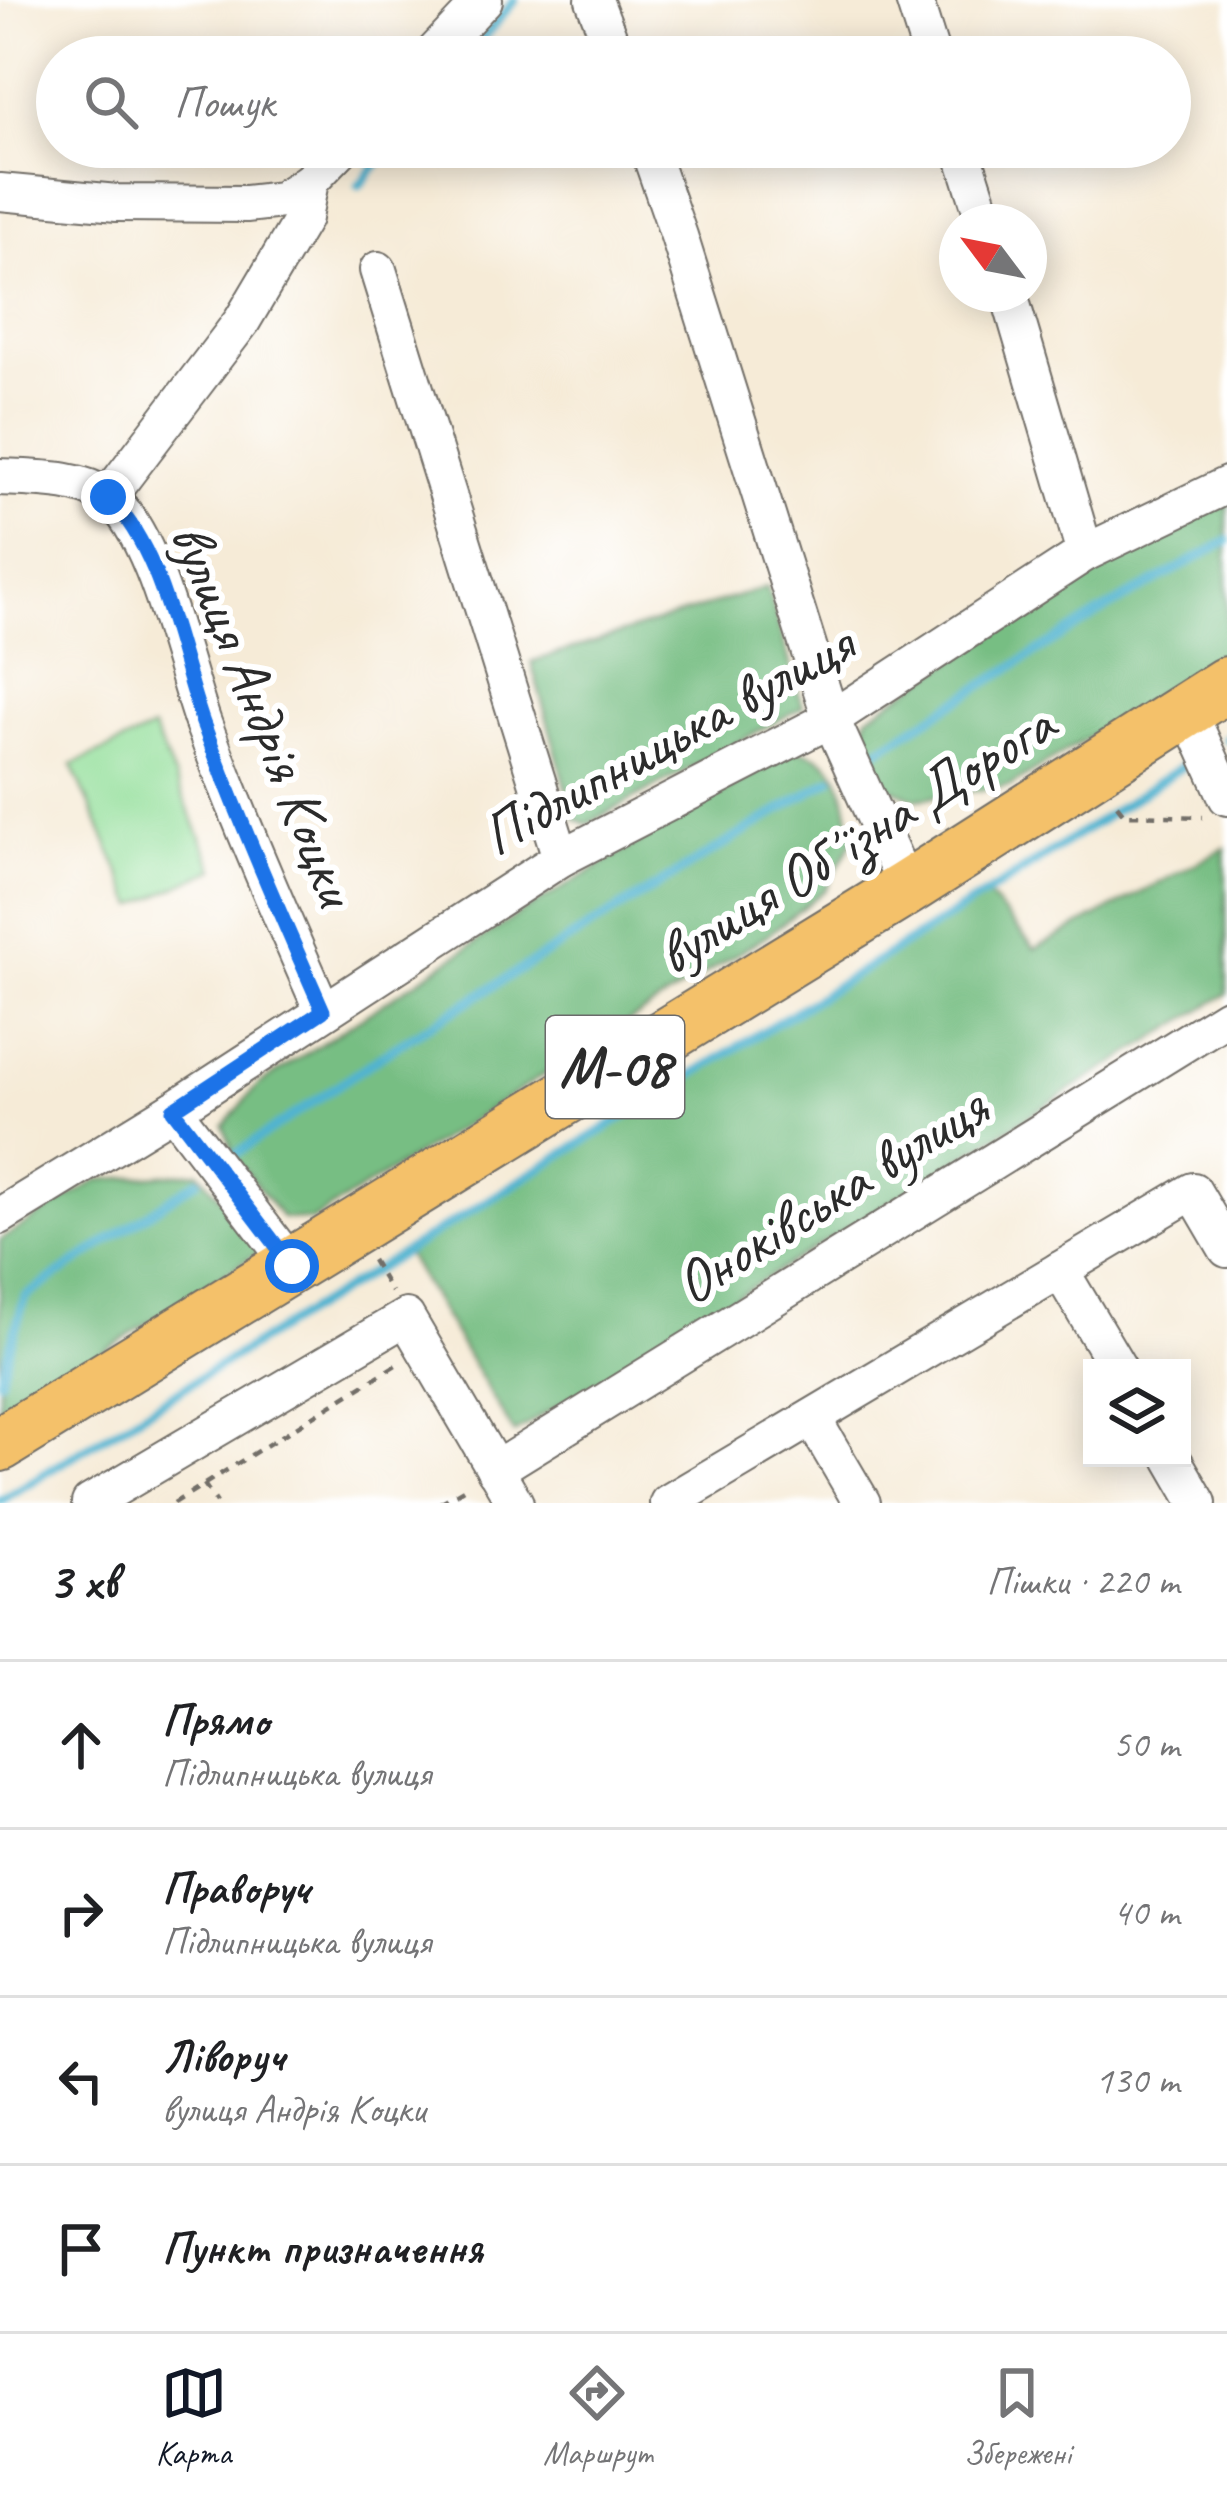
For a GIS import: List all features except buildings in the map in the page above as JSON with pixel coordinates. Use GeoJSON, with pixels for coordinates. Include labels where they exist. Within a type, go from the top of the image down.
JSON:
{"type":"FeatureCollection","features":[{"type":"Feature","properties":{"kind":"highway","name":"вулиця Обʼїзна Дорога"},"geometry":{"type":"LineString","coordinates":[[0,1444],[907,888],[1207,696]]}},
{"type":"Feature","properties":{"kind":"street"},"geometry":{"type":"LineString","coordinates":[[450,36],[484,0]]}},
{"type":"Feature","properties":{"kind":"street"},"geometry":{"type":"LineString","coordinates":[[594,0],[608,36]]}},
{"type":"Feature","properties":{"kind":"street"},"geometry":{"type":"LineString","coordinates":[[914,0],[925,36]]}},
{"type":"Feature","properties":{"kind":"street"},"geometry":{"type":"LineString","coordinates":[[0,192],[117,203],[246,204],[282,200],[323,168]]}},
{"type":"Feature","properties":{"kind":"street"},"geometry":{"type":"LineString","coordinates":[[656,168],[831,719],[907,888]]}},
{"type":"Feature","properties":{"kind":"street"},"geometry":{"type":"LineString","coordinates":[[968,168],[980,204]]}},
{"type":"Feature","properties":{"kind":"street"},"geometry":{"type":"LineString","coordinates":[[108,497],[198,383],[285,254],[303,218],[310,181]]}},
{"type":"Feature","properties":{"kind":"street"},"geometry":{"type":"LineString","coordinates":[[378,270],[561,858]]}},
{"type":"Feature","properties":{"kind":"street"},"geometry":{"type":"LineString","coordinates":[[1014,312],[1085,553]]}},
{"type":"Feature","properties":{"kind":"street","name":"вулиця Андрія Коцки"},"geometry":{"type":"LineString","coordinates":[[0,476],[82,485],[108,497],[121,510],[149,560],[203,723],[323,1011]]}},
{"type":"Feature","properties":{"kind":"street","name":"Підлипницька вулиця"},"geometry":{"type":"LineString","coordinates":[[0,1216],[173,1110],[561,858],[831,719],[1085,553],[1227,485]]}},
{"type":"Feature","properties":{"kind":"street"},"geometry":{"type":"LineString","coordinates":[[1207,696],[1217,807]]}},
{"type":"Feature","properties":{"kind":"street","name":"Оноківська вулиця"},"geometry":{"type":"LineString","coordinates":[[495,1470],[1227,1018]]}},
{"type":"Feature","properties":{"kind":"street"},"geometry":{"type":"LineString","coordinates":[[173,1110],[292,1266]]}},
{"type":"Feature","properties":{"kind":"street"},"geometry":{"type":"LineString","coordinates":[[668,1503],[1193,1191],[1227,1249]]}},
{"type":"Feature","properties":{"kind":"street"},"geometry":{"type":"LineString","coordinates":[[1060,1270],[1113,1359]]}},
{"type":"Feature","properties":{"kind":"street"},"geometry":{"type":"LineString","coordinates":[[90,1503],[406,1318],[515,1503]]}},
{"type":"Feature","properties":{"kind":"street"},"geometry":{"type":"LineString","coordinates":[[812,1418],[862,1503]]}},
{"type":"Feature","properties":{"kind":"street"},"geometry":{"type":"LineString","coordinates":[[1177,1467],[1198,1503]]}},
{"type":"Feature","properties":{"kind":"path"},"geometry":{"type":"LineString","coordinates":[[1111,799],[1125,814],[1217,807]]}},
{"type":"Feature","properties":{"kind":"path"},"geometry":{"type":"LineString","coordinates":[[371,1258],[383,1278]]}},
{"type":"Feature","properties":{"kind":"path"},"geometry":{"type":"LineString","coordinates":[[174,1503],[424,1348]]}},
{"type":"Feature","properties":{"kind":"path"},"geometry":{"type":"LineString","coordinates":[[204,1484],[217,1503]]}},
{"type":"Feature","properties":{"kind":"green space"},"geometry":{"type":"Polygon","coordinates":[[[1227,503],[1227,651],[1010,786],[916,799],[881,784],[858,751],[868,716],[1118,554],[1227,503]]]}},
{"type":"Feature","properties":{"kind":"green space"},"geometry":{"type":"Polygon","coordinates":[[[767,587],[803,707],[587,824],[575,819],[531,662],[767,587]]]}},
{"type":"Feature","properties":{"kind":"green space"},"geometry":{"type":"Polygon","coordinates":[[[153,729],[215,869],[135,906],[72,765],[153,729]]]}},
{"type":"Feature","properties":{"kind":"green space"},"geometry":{"type":"Polygon","coordinates":[[[794,750],[824,760],[840,781],[847,808],[853,840],[825,890],[770,933],[311,1221],[282,1218],[235,1158],[224,1126],[258,1085],[521,913],[794,750]]]}},
{"type":"Feature","properties":{"kind":"green space"},"geometry":{"type":"Polygon","coordinates":[[[1225,848],[1227,994],[514,1433],[405,1252],[988,896],[1035,949],[1225,848]]]}},
{"type":"Feature","properties":{"kind":"green space"},"geometry":{"type":"Polygon","coordinates":[[[199,1172],[264,1249],[0,1417],[0,1240],[98,1180],[199,1172]]]}},
{"type":"Feature","properties":{"kind":"waterway"},"geometry":{"type":"LineString","coordinates":[[485,36],[515,0]]}},
{"type":"Feature","properties":{"kind":"waterway"},"geometry":{"type":"LineString","coordinates":[[359,186],[374,168]]}},
{"type":"Feature","properties":{"kind":"waterway"},"geometry":{"type":"LineString","coordinates":[[873,753],[1101,612],[1227,541]]}},
{"type":"Feature","properties":{"kind":"waterway"},"geometry":{"type":"LineString","coordinates":[[0,1501],[1012,878],[1186,764]]}},
{"type":"Feature","properties":{"kind":"waterway"},"geometry":{"type":"LineString","coordinates":[[236,1154],[396,1046],[831,779]]}},
{"type":"Feature","properties":{"kind":"waterway"},"geometry":{"type":"LineString","coordinates":[[0,1380],[25,1297],[198,1180]]}},
{"type":"Feature","properties":{"kind":"route"},"geometry":{"type":"LineString","coordinates":[[108,497],[133,528],[149,560],[203,723],[323,1011],[173,1110],[292,1266]]}}]}
